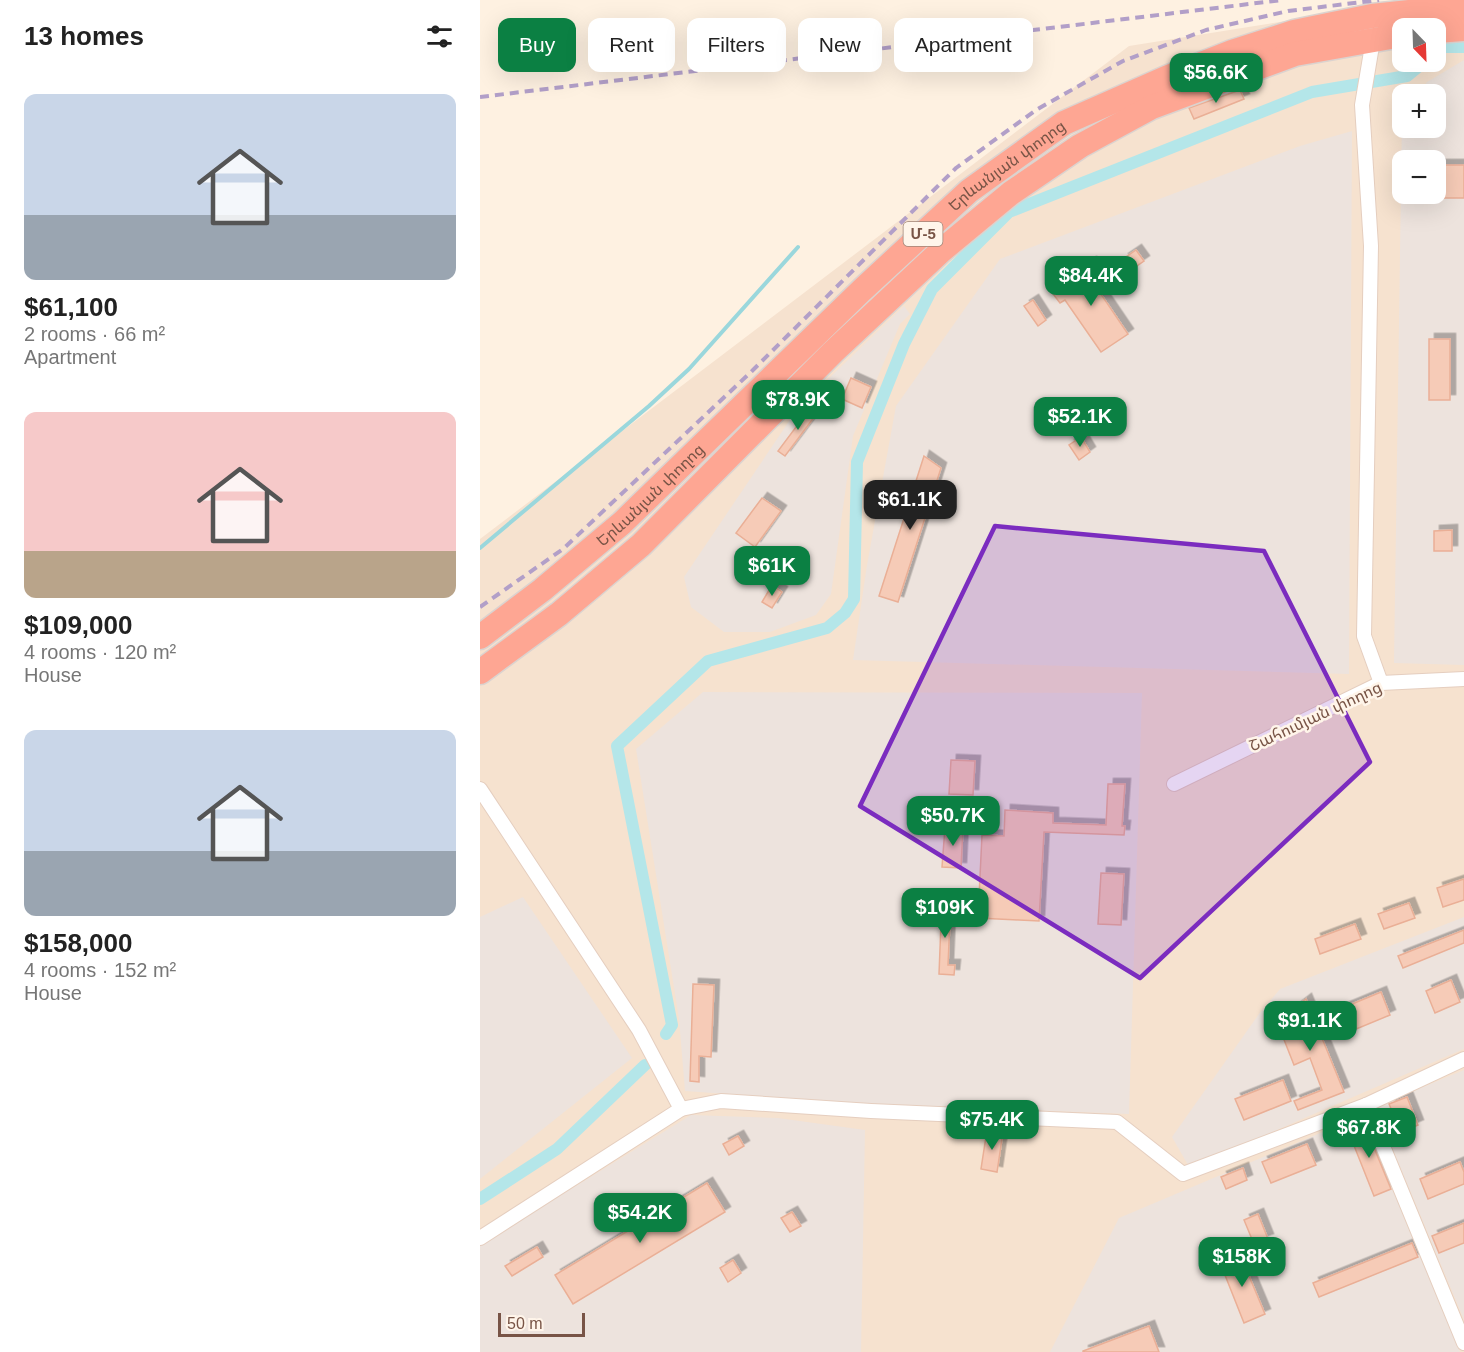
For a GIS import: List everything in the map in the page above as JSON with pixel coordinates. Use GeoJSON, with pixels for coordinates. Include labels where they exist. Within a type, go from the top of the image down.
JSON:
{"type":"FeatureCollection","features":[{"type":"Feature","properties":{"kind":"highway","name":"Երևանյան փողոց"},"geometry":{"type":"LineString","coordinates":[[480,637],[542,590],[622,523],[862,290],[969,191],[1064,123],[1166,78],[1232,52],[1294,32],[1372,16],[1464,6]]}},
{"type":"Feature","properties":{"kind":"highway"},"geometry":{"type":"LineString","coordinates":[[1446,30],[1464,29]]}},
{"type":"Feature","properties":{"kind":"highway","name":"Երևանյան փողոց"},"geometry":{"type":"LineString","coordinates":[[480,672],[559,614],[641,545],[833,352],[941,251],[1011,193],[1080,146],[1152,107],[1295,54],[1392,37]]}},
{"type":"Feature","properties":{"kind":"street"},"geometry":{"type":"LineString","coordinates":[[1373,40],[1362,105],[1371,246],[1364,636],[1381,683]]}},
{"type":"Feature","properties":{"kind":"street","name":"Շահումյան փողոց"},"geometry":{"type":"LineString","coordinates":[[1174,784],[1381,683],[1464,679]]}},
{"type":"Feature","properties":{"kind":"street"},"geometry":{"type":"LineString","coordinates":[[480,789],[639,1030],[681,1109]]}},
{"type":"Feature","properties":{"kind":"street"},"geometry":{"type":"LineString","coordinates":[[480,1238],[681,1109],[721,1101],[872,1111],[1117,1122],[1183,1174],[1366,1105],[1464,1059]]}},
{"type":"Feature","properties":{"kind":"street"},"geometry":{"type":"LineString","coordinates":[[1366,1105],[1464,1342]]}},
{"type":"Feature","properties":{"kind":"highlighted area"},"geometry":{"type":"Polygon","coordinates":[[[995,526],[1264,551],[1370,762],[1140,978],[860,806],[995,526]]]}},
{"type":"Feature","properties":{"kind":"shaded area"},"geometry":{"type":"Polygon","coordinates":[[[1464,0],[1464,1352],[480,1352],[480,539],[1129,46],[1398,3],[1464,0]]]}},
{"type":"Feature","properties":{"kind":"shaded area"},"geometry":{"type":"Polygon","coordinates":[[[1464,60],[1464,665],[1394,663],[1401,204],[1446,204],[1446,150],[1402,150],[1402,138],[1446,138],[1446,84],[1426,84],[1464,60]]]}},
{"type":"Feature","properties":{"kind":"shaded area"},"geometry":{"type":"Polygon","coordinates":[[[1352,131],[1349,674],[853,660],[867,565],[896,406],[1000,259],[1300,146],[1352,131]]]}},
{"type":"Feature","properties":{"kind":"shaded area"},"geometry":{"type":"Polygon","coordinates":[[[904,306],[910,314],[900,324],[853,436],[831,594],[816,615],[770,632],[724,632],[691,607],[684,577],[798,408],[904,306]]]}},
{"type":"Feature","properties":{"kind":"shaded area"},"geometry":{"type":"Polygon","coordinates":[[[703,692],[1142,693],[1129,1114],[862,1104],[685,1091],[679,1019],[636,749],[703,692]]]}},
{"type":"Feature","properties":{"kind":"shaded area"},"geometry":{"type":"Polygon","coordinates":[[[523,897],[632,1058],[480,1179],[480,917],[523,897]]]}},
{"type":"Feature","properties":{"kind":"shaded area"},"geometry":{"type":"Polygon","coordinates":[[[1464,917],[1464,1049],[1231,1150],[1188,1165],[1172,1137],[1259,1014],[1280,989],[1464,917]]]}},
{"type":"Feature","properties":{"kind":"shaded area"},"geometry":{"type":"Polygon","coordinates":[[[1464,1070],[1464,1320],[1375,1107],[1464,1070]]]}},
{"type":"Feature","properties":{"kind":"shaded area"},"geometry":{"type":"Polygon","coordinates":[[[1365,1114],[1460,1352],[1050,1352],[1119,1218],[1365,1114]]]}},
{"type":"Feature","properties":{"kind":"shaded area"},"geometry":{"type":"Polygon","coordinates":[[[691,1115],[778,1118],[865,1130],[861,1352],[480,1352],[480,1245],[691,1115]]]}},
{"type":"Feature","properties":{"kind":"building"},"geometry":{"type":"Polygon","coordinates":[[[1240,90],[1244,99],[1194,119],[1189,108],[1240,90]]]}},
{"type":"Feature","properties":{"kind":"building"},"geometry":{"type":"Polygon","coordinates":[[[1446,165],[1464,165],[1464,198],[1446,198],[1446,165]]]}},
{"type":"Feature","properties":{"kind":"building"},"geometry":{"type":"Polygon","coordinates":[[[1136,250],[1144,261],[1131,270],[1123,259],[1136,250]]]}},
{"type":"Feature","properties":{"kind":"building"},"geometry":{"type":"Polygon","coordinates":[[[1091,262],[1100,276],[1092,281],[1128,334],[1101,352],[1065,300],[1060,303],[1050,290],[1091,262]]]}},
{"type":"Feature","properties":{"kind":"building"},"geometry":{"type":"Polygon","coordinates":[[[1033,300],[1046,320],[1038,326],[1024,306],[1033,300]]]}},
{"type":"Feature","properties":{"kind":"building"},"geometry":{"type":"Polygon","coordinates":[[[1429,339],[1450,339],[1450,400],[1429,400],[1429,339]]]}},
{"type":"Feature","properties":{"kind":"building"},"geometry":{"type":"Polygon","coordinates":[[[851,378],[871,387],[862,408],[842,399],[851,378]]]}},
{"type":"Feature","properties":{"kind":"building"},"geometry":{"type":"Polygon","coordinates":[[[811,407],[818,412],[785,456],[778,451],[811,407]]]}},
{"type":"Feature","properties":{"kind":"building"},"geometry":{"type":"Polygon","coordinates":[[[1081,437],[1090,452],[1079,460],[1069,445],[1081,437]]]}},
{"type":"Feature","properties":{"kind":"building"},"geometry":{"type":"Polygon","coordinates":[[[924,456],[941,468],[898,602],[879,596],[924,456]]]}},
{"type":"Feature","properties":{"kind":"building"},"geometry":{"type":"Polygon","coordinates":[[[762,498],[781,511],[755,547],[736,533],[762,498]]]}},
{"type":"Feature","properties":{"kind":"building"},"geometry":{"type":"Polygon","coordinates":[[[1452,530],[1452,551],[1434,551],[1434,531],[1452,530]]]}},
{"type":"Feature","properties":{"kind":"building"},"geometry":{"type":"Polygon","coordinates":[[[772,585],[782,592],[772,608],[762,602],[772,585]]]}},
{"type":"Feature","properties":{"kind":"building"},"geometry":{"type":"Polygon","coordinates":[[[951,760],[975,761],[973,795],[949,794],[951,760]]]}},
{"type":"Feature","properties":{"kind":"building"},"geometry":{"type":"Polygon","coordinates":[[[1108,784],[1125,784],[1122,826],[1125,826],[1124,835],[1044,832],[1039,921],[978,918],[982,835],[1004,836],[1005,810],[1053,813],[1053,823],[1106,825],[1108,784]]]}},
{"type":"Feature","properties":{"kind":"building"},"geometry":{"type":"Polygon","coordinates":[[[945,827],[963,827],[961,868],[942,867],[945,827]]]}},
{"type":"Feature","properties":{"kind":"building"},"geometry":{"type":"Polygon","coordinates":[[[1101,873],[1124,874],[1121,925],[1098,924],[1101,873]]]}},
{"type":"Feature","properties":{"kind":"building"},"geometry":{"type":"Polygon","coordinates":[[[1464,879],[1464,900],[1443,907],[1437,888],[1464,879]]]}},
{"type":"Feature","properties":{"kind":"building"},"geometry":{"type":"Polygon","coordinates":[[[942,897],[951,898],[948,965],[955,965],[954,975],[939,974],[942,897]]]}},
{"type":"Feature","properties":{"kind":"building"},"geometry":{"type":"Polygon","coordinates":[[[1409,903],[1415,918],[1384,929],[1378,914],[1409,903]]]}},
{"type":"Feature","properties":{"kind":"building"},"geometry":{"type":"Polygon","coordinates":[[[1355,924],[1361,939],[1320,954],[1315,939],[1355,924]]]}},
{"type":"Feature","properties":{"kind":"building"},"geometry":{"type":"Polygon","coordinates":[[[1464,930],[1464,943],[1403,968],[1398,956],[1464,930]]]}},
{"type":"Feature","properties":{"kind":"building"},"geometry":{"type":"Polygon","coordinates":[[[1451,980],[1460,1002],[1435,1013],[1426,991],[1451,980]]]}},
{"type":"Feature","properties":{"kind":"building"},"geometry":{"type":"Polygon","coordinates":[[[693,984],[714,985],[711,1057],[699,1056],[699,1082],[690,1081],[693,984]]]}},
{"type":"Feature","properties":{"kind":"building"},"geometry":{"type":"Polygon","coordinates":[[[1381,992],[1390,1015],[1349,1032],[1340,1009],[1381,992]]]}},
{"type":"Feature","properties":{"kind":"building"},"geometry":{"type":"Polygon","coordinates":[[[1306,999],[1344,1092],[1298,1110],[1294,1101],[1322,1090],[1310,1058],[1294,1065],[1277,1022],[1306,999]]]}},
{"type":"Feature","properties":{"kind":"building"},"geometry":{"type":"Polygon","coordinates":[[[1283,1080],[1291,1101],[1244,1120],[1235,1099],[1283,1080]]]}},
{"type":"Feature","properties":{"kind":"building"},"geometry":{"type":"Polygon","coordinates":[[[1407,1097],[1418,1125],[1401,1132],[1389,1104],[1407,1097]]]}},
{"type":"Feature","properties":{"kind":"building"},"geometry":{"type":"Polygon","coordinates":[[[1363,1121],[1391,1189],[1374,1196],[1347,1128],[1363,1121]]]}},
{"type":"Feature","properties":{"kind":"building"},"geometry":{"type":"Polygon","coordinates":[[[987,1130],[1003,1132],[997,1172],[981,1169],[987,1130]]]}},
{"type":"Feature","properties":{"kind":"building"},"geometry":{"type":"Polygon","coordinates":[[[738,1136],[744,1146],[729,1155],[723,1144],[738,1136]]]}},
{"type":"Feature","properties":{"kind":"building"},"geometry":{"type":"Polygon","coordinates":[[[1307,1144],[1316,1165],[1271,1183],[1262,1162],[1307,1144]]]}},
{"type":"Feature","properties":{"kind":"building"},"geometry":{"type":"Polygon","coordinates":[[[1460,1162],[1464,1172],[1464,1184],[1428,1199],[1420,1179],[1460,1162]]]}},
{"type":"Feature","properties":{"kind":"building"},"geometry":{"type":"Polygon","coordinates":[[[1243,1168],[1247,1180],[1226,1189],[1221,1177],[1243,1168]]]}},
{"type":"Feature","properties":{"kind":"building"},"geometry":{"type":"Polygon","coordinates":[[[707,1183],[725,1212],[573,1304],[555,1275],[707,1183]]]}},
{"type":"Feature","properties":{"kind":"building"},"geometry":{"type":"Polygon","coordinates":[[[792,1212],[801,1226],[790,1232],[781,1218],[792,1212]]]}},
{"type":"Feature","properties":{"kind":"building"},"geometry":{"type":"Polygon","coordinates":[[[1258,1214],[1268,1239],[1254,1244],[1244,1220],[1258,1214]]]}},
{"type":"Feature","properties":{"kind":"building"},"geometry":{"type":"Polygon","coordinates":[[[1464,1223],[1464,1243],[1439,1253],[1432,1236],[1464,1223]]]}},
{"type":"Feature","properties":{"kind":"building"},"geometry":{"type":"Polygon","coordinates":[[[1412,1243],[1418,1257],[1319,1297],[1313,1283],[1412,1243]]]}},
{"type":"Feature","properties":{"kind":"building"},"geometry":{"type":"Polygon","coordinates":[[[537,1247],[543,1257],[512,1276],[505,1266],[537,1247]]]}},
{"type":"Feature","properties":{"kind":"building"},"geometry":{"type":"Polygon","coordinates":[[[1239,1252],[1265,1314],[1244,1323],[1219,1260],[1239,1252]]]}},
{"type":"Feature","properties":{"kind":"building"},"geometry":{"type":"Polygon","coordinates":[[[733,1260],[741,1273],[728,1282],[720,1268],[733,1260]]]}},
{"type":"Feature","properties":{"kind":"building"},"geometry":{"type":"Polygon","coordinates":[[[1149,1326],[1159,1352],[1083,1352],[1083,1351],[1149,1326]]]}},
{"type":"Feature","properties":{"kind":"waterway"},"geometry":{"type":"LineString","coordinates":[[1446,47],[1464,47]]}},
{"type":"Feature","properties":{"kind":"waterway"},"geometry":{"type":"LineString","coordinates":[[666,1034],[672,1025],[617,746],[708,661],[827,628],[845,613],[854,599],[857,462],[904,344],[932,289],[1009,212],[1312,92],[1407,76],[1412,72]]}},
{"type":"Feature","properties":{"kind":"waterway"},"geometry":{"type":"LineString","coordinates":[[480,548],[649,406],[689,369],[798,247]]}},
{"type":"Feature","properties":{"kind":"waterway"},"geometry":{"type":"LineString","coordinates":[[480,1199],[557,1149],[645,1065]]}},
{"type":"Feature","properties":{"kind":"railway"},"geometry":{"type":"LineString","coordinates":[[480,97],[1282,0]]}},
{"type":"Feature","properties":{"kind":"railway"},"geometry":{"type":"LineString","coordinates":[[480,607],[563,549],[752,371],[956,168],[1036,110],[1123,61],[1206,30],[1288,11],[1379,0]]}}]}
